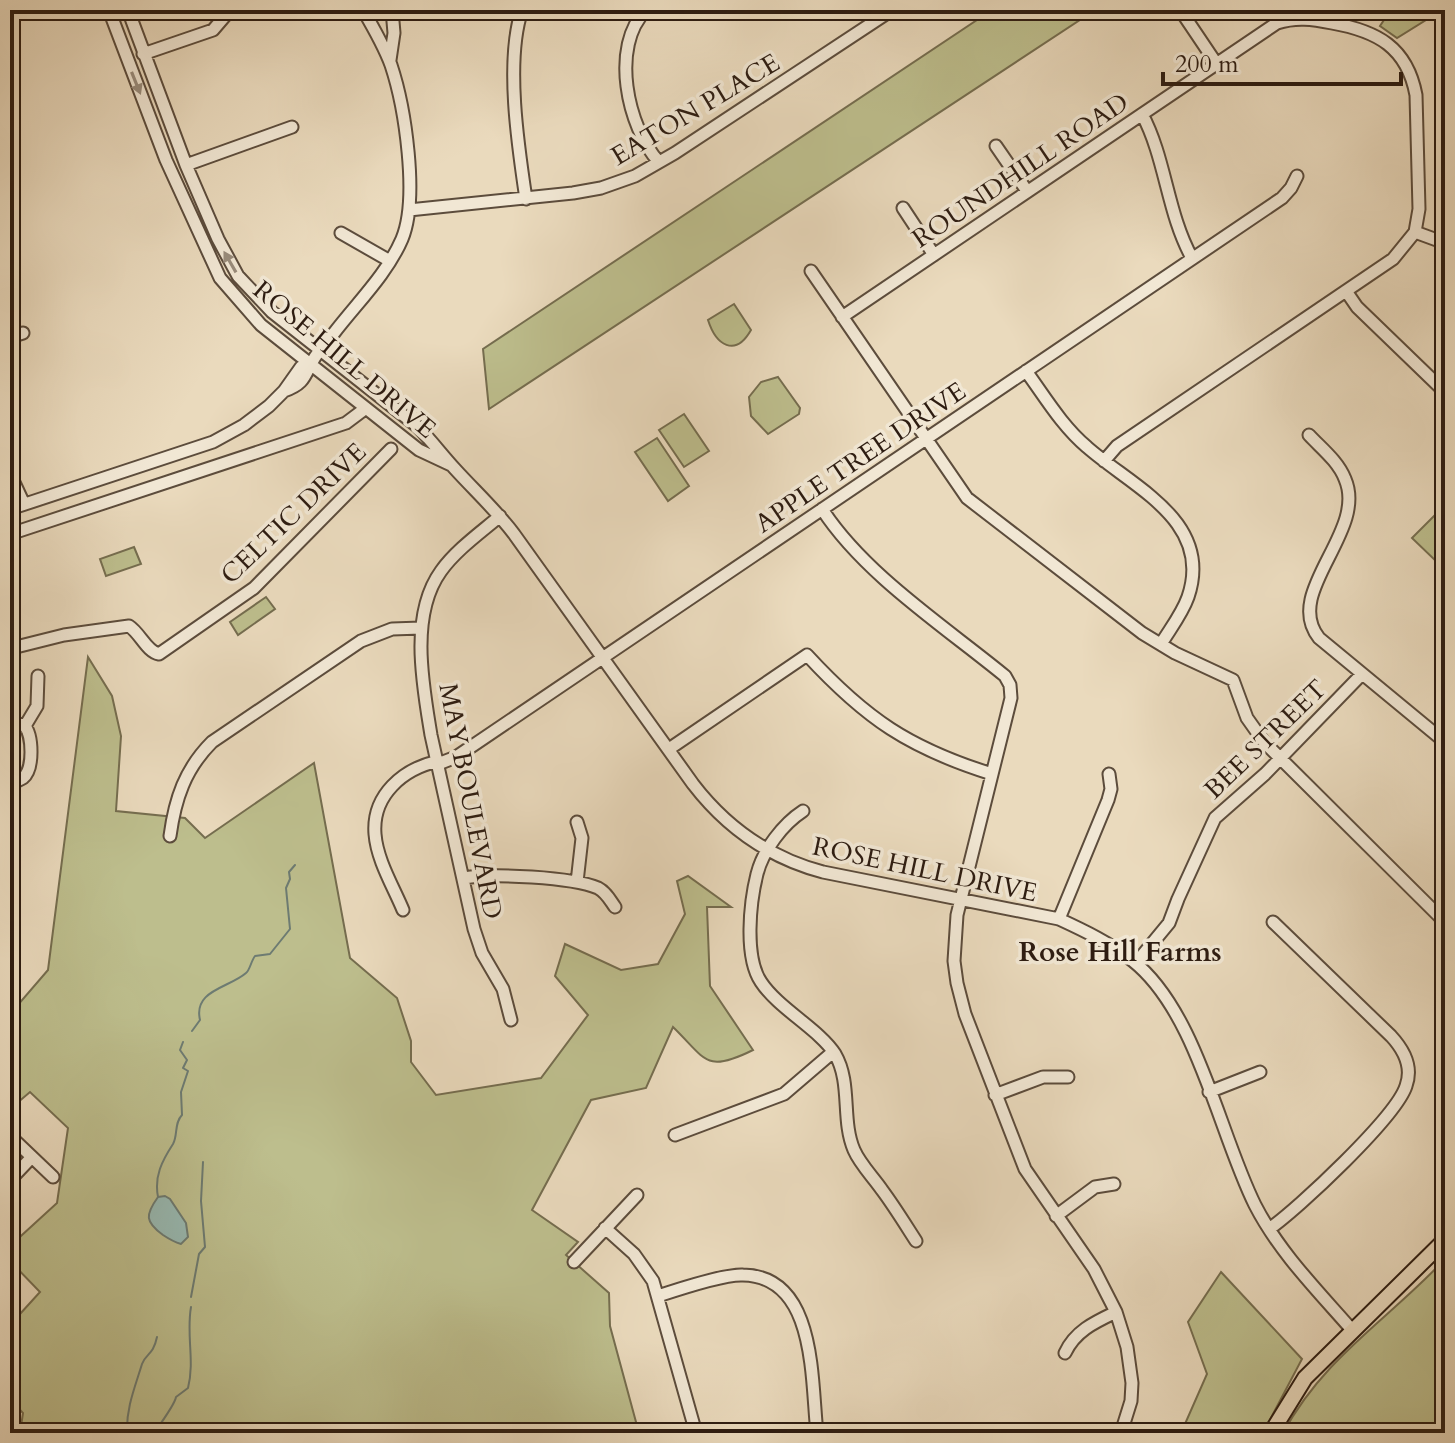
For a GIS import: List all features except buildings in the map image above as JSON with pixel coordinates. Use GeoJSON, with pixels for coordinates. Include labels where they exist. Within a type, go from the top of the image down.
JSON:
{"type":"FeatureCollection","features":[{"type":"Feature","properties":{"kind":"main road"},"geometry":{"type":"LineString","coordinates":[[1271,1433],[1302,1381],[1445,1240]]}},
{"type":"Feature","properties":{"kind":"street","name":"ROSE HILL DRIVE"},"geometry":{"type":"LineString","coordinates":[[109,10],[166,160],[214,269],[253,317],[417,426],[436,445],[500,516],[714,809],[743,835],[793,863],[823,872],[1059,919],[1094,935],[1136,963],[1175,1013],[1249,1192],[1269,1229],[1295,1265],[1352,1330]]}},
{"type":"Feature","properties":{"kind":"street","name":"ROSE HILL DRIVE"},"geometry":{"type":"LineString","coordinates":[[128,10],[186,165],[224,252],[238,276],[366,408],[419,450],[451,465]]}},
{"type":"Feature","properties":{"kind":"street"},"geometry":{"type":"LineString","coordinates":[[10,509],[211,443],[253,418],[284,391],[301,367],[316,357],[390,261],[403,237],[409,210],[404,127],[389,61],[363,10]]}},
{"type":"Feature","properties":{"kind":"street"},"geometry":{"type":"LineString","coordinates":[[389,61],[394,33],[392,10]]}},
{"type":"Feature","properties":{"kind":"street"},"geometry":{"type":"LineString","coordinates":[[522,10],[514,42],[513,74],[526,199]]}},
{"type":"Feature","properties":{"kind":"street"},"geometry":{"type":"LineString","coordinates":[[646,10],[630,31],[626,60],[634,119],[644,142],[659,162]]}},
{"type":"Feature","properties":{"kind":"street","name":"EATON PLACE"},"geometry":{"type":"LineString","coordinates":[[409,210],[601,188],[635,176],[892,10]]}},
{"type":"Feature","properties":{"kind":"street"},"geometry":{"type":"LineString","coordinates":[[143,54],[213,30],[225,16]]}},
{"type":"Feature","properties":{"kind":"street"},"geometry":{"type":"LineString","coordinates":[[1185,17],[1216,63]]}},
{"type":"Feature","properties":{"kind":"street","name":"ROUNDHILL ROAD"},"geometry":{"type":"LineString","coordinates":[[842,317],[1270,27],[1294,19],[1349,26],[1374,34],[1387,43],[1407,66],[1416,95],[1419,209],[1415,232]]}},
{"type":"Feature","properties":{"kind":"street"},"geometry":{"type":"LineString","coordinates":[[1142,114],[1152,134],[1182,240],[1192,258]]}},
{"type":"Feature","properties":{"kind":"street"},"geometry":{"type":"LineString","coordinates":[[186,165],[292,127]]}},
{"type":"Feature","properties":{"kind":"street"},"geometry":{"type":"LineString","coordinates":[[996,146],[1027,191]]}},
{"type":"Feature","properties":{"kind":"street","name":"APPLE TREE DRIVE"},"geometry":{"type":"LineString","coordinates":[[403,910],[380,855],[375,834],[382,798],[394,783],[412,769],[456,757],[1282,198],[1297,176]]}},
{"type":"Feature","properties":{"kind":"street"},"geometry":{"type":"LineString","coordinates":[[903,208],[934,255]]}},
{"type":"Feature","properties":{"kind":"street"},"geometry":{"type":"LineString","coordinates":[[1104,461],[1117,446],[1400,254],[1415,232],[1445,243]]}},
{"type":"Feature","properties":{"kind":"street"},"geometry":{"type":"LineString","coordinates":[[341,233],[390,261]]}},
{"type":"Feature","properties":{"kind":"street"},"geometry":{"type":"LineString","coordinates":[[811,271],[956,485],[979,509],[1142,633],[1233,680],[1252,726],[1279,759],[1445,922]]}},
{"type":"Feature","properties":{"kind":"street"},"geometry":{"type":"LineString","coordinates":[[1346,291],[1357,307],[1445,392]]}},
{"type":"Feature","properties":{"kind":"street"},"geometry":{"type":"LineString","coordinates":[[10,337],[23,333]]}},
{"type":"Feature","properties":{"kind":"street"},"geometry":{"type":"LineString","coordinates":[[1026,371],[1068,428],[1169,512],[1182,529],[1190,547],[1193,570],[1190,592],[1161,644]]}},
{"type":"Feature","properties":{"kind":"street"},"geometry":{"type":"LineString","coordinates":[[10,534],[346,423],[366,408]]}},
{"type":"Feature","properties":{"kind":"street"},"geometry":{"type":"LineString","coordinates":[[1309,435],[1345,477],[1350,501],[1346,520],[1310,601],[1308,616],[1319,638],[1445,742]]}},
{"type":"Feature","properties":{"kind":"street","name":"CELTIC DRIVE"},"geometry":{"type":"LineString","coordinates":[[10,630],[14,643],[20,646],[72,633],[125,626],[132,628],[152,652],[159,654],[254,588],[391,449]]}},
{"type":"Feature","properties":{"kind":"street"},"geometry":{"type":"LineString","coordinates":[[10,474],[24,504]]}},
{"type":"Feature","properties":{"kind":"street"},"geometry":{"type":"LineString","coordinates":[[822,509],[841,537],[863,561],[1014,684],[961,900],[954,941],[957,983],[965,1014],[1025,1169],[1094,1269],[1116,1312],[1127,1347],[1132,1383],[1131,1401],[1121,1433]]}},
{"type":"Feature","properties":{"kind":"street","name":"MAY BOULEVARD"},"geometry":{"type":"LineString","coordinates":[[500,516],[440,573],[425,601],[421,628],[426,706],[478,942],[503,989],[511,1020]]}},
{"type":"Feature","properties":{"kind":"street"},"geometry":{"type":"LineString","coordinates":[[170,836],[182,784],[198,757],[212,742],[361,641],[392,629],[421,628]]}},
{"type":"Feature","properties":{"kind":"street"},"geometry":{"type":"LineString","coordinates":[[669,749],[807,655],[858,707],[901,737],[951,761],[992,774]]}},
{"type":"Feature","properties":{"kind":"street","name":"BEE STREET"},"geometry":{"type":"LineString","coordinates":[[1136,963],[1169,923],[1202,841],[1215,818],[1279,759],[1362,674]]}},
{"type":"Feature","properties":{"kind":"street"},"geometry":{"type":"LineString","coordinates":[[25,726],[37,706],[38,676]]}},
{"type":"Feature","properties":{"kind":"street"},"geometry":{"type":"LineString","coordinates":[[10,723],[25,726]]}},
{"type":"Feature","properties":{"kind":"street"},"geometry":{"type":"LineString","coordinates":[[10,784],[27,774],[31,737],[25,726]]}},
{"type":"Feature","properties":{"kind":"street"},"geometry":{"type":"LineString","coordinates":[[1059,919],[1108,800],[1109,774]]}},
{"type":"Feature","properties":{"kind":"street"},"geometry":{"type":"LineString","coordinates":[[803,811],[791,819],[768,850],[757,874],[750,943],[753,965],[770,993],[833,1052],[842,1069],[848,1128],[854,1151],[916,1241]]}},
{"type":"Feature","properties":{"kind":"street"},"geometry":{"type":"LineString","coordinates":[[577,822],[582,838],[577,882]]}},
{"type":"Feature","properties":{"kind":"street"},"geometry":{"type":"LineString","coordinates":[[464,878],[483,875],[577,882],[603,891],[615,907]]}},
{"type":"Feature","properties":{"kind":"street"},"geometry":{"type":"LineString","coordinates":[[1269,1229],[1291,1214],[1388,1113],[1403,1094],[1408,1079],[1407,1061],[1400,1046],[1273,922]]}},
{"type":"Feature","properties":{"kind":"street"},"geometry":{"type":"LineString","coordinates":[[675,1135],[784,1094],[833,1052]]}},
{"type":"Feature","properties":{"kind":"street"},"geometry":{"type":"LineString","coordinates":[[1209,1092],[1260,1072]]}},
{"type":"Feature","properties":{"kind":"street"},"geometry":{"type":"LineString","coordinates":[[995,1095],[1043,1077],[1068,1077]]}},
{"type":"Feature","properties":{"kind":"street"},"geometry":{"type":"LineString","coordinates":[[10,1136],[53,1177]]}},
{"type":"Feature","properties":{"kind":"street"},"geometry":{"type":"LineString","coordinates":[[10,1180],[31,1158]]}},
{"type":"Feature","properties":{"kind":"street"},"geometry":{"type":"LineString","coordinates":[[1056,1216],[1095,1187],[1114,1184]]}},
{"type":"Feature","properties":{"kind":"street"},"geometry":{"type":"LineString","coordinates":[[574,1262],[637,1195]]}},
{"type":"Feature","properties":{"kind":"street"},"geometry":{"type":"LineString","coordinates":[[605,1228],[643,1265],[658,1296],[696,1433]]}},
{"type":"Feature","properties":{"kind":"street"},"geometry":{"type":"LineString","coordinates":[[658,1296],[742,1275],[769,1280],[790,1296],[804,1325],[817,1433]]}},
{"type":"Feature","properties":{"kind":"street"},"geometry":{"type":"LineString","coordinates":[[1065,1353],[1078,1333],[1116,1312]]}},
{"type":"Feature","properties":{"kind":"green space"},"geometry":{"type":"Polygon","coordinates":[[[992,10],[1095,10],[489,409],[483,349],[992,10]]]}},
{"type":"Feature","properties":{"kind":"green space"},"geometry":{"type":"Polygon","coordinates":[[[1397,10],[1445,10],[1445,17],[1439,12],[1397,38],[1380,26],[1386,17],[1397,10]]]}},
{"type":"Feature","properties":{"kind":"green space"},"geometry":{"type":"Polygon","coordinates":[[[734,304],[751,330],[745,339],[732,346],[721,342],[708,320],[734,304]]]}},
{"type":"Feature","properties":{"kind":"green space"},"geometry":{"type":"Polygon","coordinates":[[[778,377],[800,408],[799,414],[768,434],[751,416],[749,397],[761,382],[778,377]]]}},
{"type":"Feature","properties":{"kind":"green space"},"geometry":{"type":"Polygon","coordinates":[[[684,414],[709,451],[684,467],[659,430],[684,414]]]}},
{"type":"Feature","properties":{"kind":"green space"},"geometry":{"type":"Polygon","coordinates":[[[657,438],[689,486],[668,501],[635,452],[657,438]]]}},
{"type":"Feature","properties":{"kind":"green space"},"geometry":{"type":"Polygon","coordinates":[[[1442,508],[1445,510],[1445,561],[1440,565],[1412,538],[1442,508]]]}},
{"type":"Feature","properties":{"kind":"green space"},"geometry":{"type":"Polygon","coordinates":[[[134,547],[141,564],[106,576],[100,559],[134,547]]]}},
{"type":"Feature","properties":{"kind":"green space"},"geometry":{"type":"Polygon","coordinates":[[[266,597],[275,609],[238,635],[230,622],[266,597]]]}},
{"type":"Feature","properties":{"kind":"green space"},"geometry":{"type":"Polygon","coordinates":[[[88,657],[112,696],[121,736],[116,811],[185,818],[205,838],[314,763],[350,958],[397,998],[411,1041],[411,1062],[436,1095],[541,1078],[588,1015],[555,976],[565,944],[621,970],[658,964],[685,914],[677,881],[688,876],[731,907],[707,907],[710,986],[753,1050],[725,1061],[707,1060],[673,1027],[646,1088],[591,1100],[532,1210],[578,1242],[566,1255],[609,1293],[610,1326],[639,1433],[20,1433],[23,1413],[10,1399],[10,1325],[40,1292],[10,1261],[10,1246],[57,1203],[68,1128],[30,1092],[10,1109],[10,1014],[48,970],[88,657]]]}},
{"type":"Feature","properties":{"kind":"green space"},"geometry":{"type":"Polygon","coordinates":[[[1445,1259],[1445,1433],[1283,1433],[1318,1382],[1338,1360],[1445,1259]]]}},
{"type":"Feature","properties":{"kind":"green space"},"geometry":{"type":"Polygon","coordinates":[[[1221,1272],[1302,1359],[1263,1433],[1181,1433],[1207,1374],[1188,1322],[1221,1272]]]}},
{"type":"Feature","properties":{"kind":"water"},"geometry":{"type":"Polygon","coordinates":[[[165,1196],[186,1223],[188,1237],[181,1244],[163,1235],[150,1222],[149,1214],[154,1203],[158,1197],[165,1196]]]}},
{"type":"Feature","properties":{"kind":"waterway"},"geometry":{"type":"LineString","coordinates":[[192,1031],[200,1020],[199,1010],[207,996],[246,973],[255,956],[270,954],[290,929],[286,888],[289,872],[295,865]]}},
{"type":"Feature","properties":{"kind":"waterway"},"geometry":{"type":"LineString","coordinates":[[158,1197],[160,1169],[182,1115],[181,1092],[188,1071],[183,1068],[187,1060],[180,1050],[183,1042]]}},
{"type":"Feature","properties":{"kind":"waterway"},"geometry":{"type":"LineString","coordinates":[[191,1297],[199,1254],[205,1247],[201,1201],[203,1162]]}},
{"type":"Feature","properties":{"kind":"waterway"},"geometry":{"type":"LineString","coordinates":[[154,1433],[176,1397],[188,1388],[191,1307]]}},
{"type":"Feature","properties":{"kind":"waterway"},"geometry":{"type":"LineString","coordinates":[[127,1433],[134,1389],[142,1364],[154,1348],[157,1337]]}},
{"type":"Feature","properties":{"kind":"district","name":"Rose Hill Farms"},"geometry":{"type":"Point","coordinates":[1120,951]}}]}
